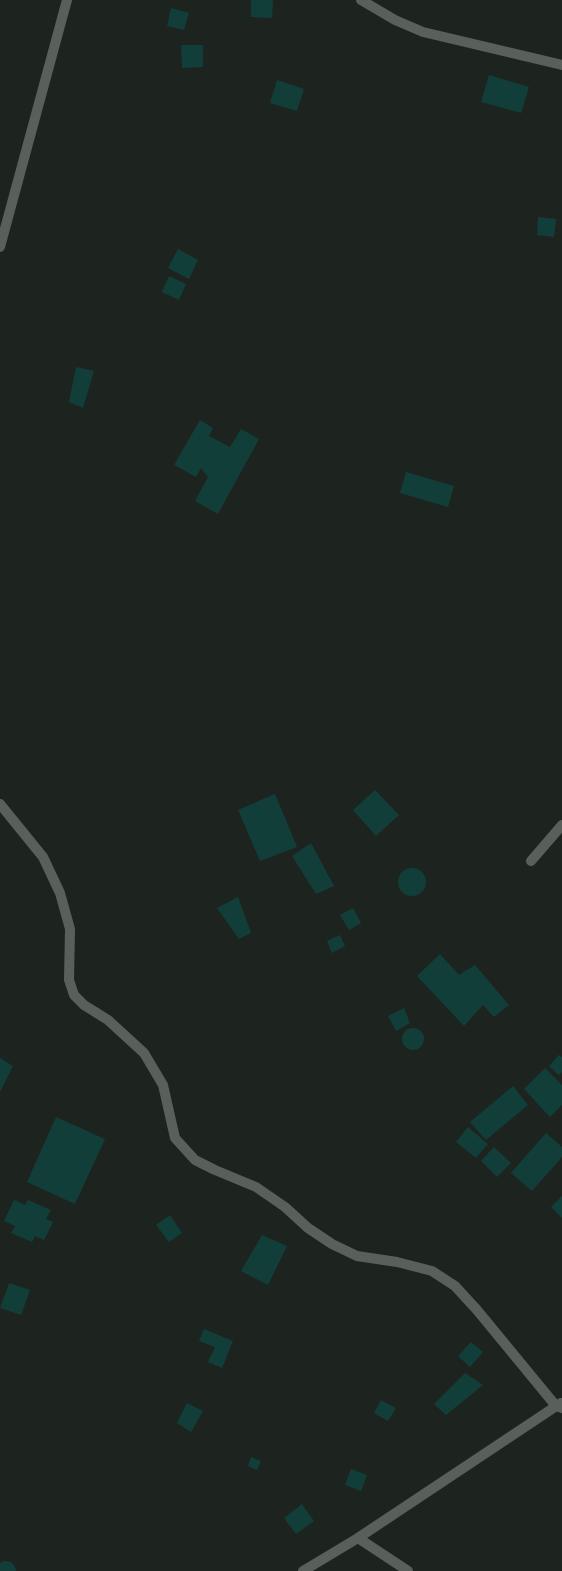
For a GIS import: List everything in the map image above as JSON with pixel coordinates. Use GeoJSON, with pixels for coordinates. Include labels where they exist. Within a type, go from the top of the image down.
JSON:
{"type":"FeatureCollection","features":[{"type":"Feature","properties":{"kind":"street"},"geometry":{"type":"LineString","coordinates":[[0,247],[67,0]]}},
{"type":"Feature","properties":{"kind":"street"},"geometry":{"type":"LineString","coordinates":[[361,0],[395,20],[423,32],[562,66]]}},
{"type":"Feature","properties":{"kind":"street"},"geometry":{"type":"LineString","coordinates":[[0,804],[42,857],[60,893],[70,929],[69,980],[74,995],[84,1005],[108,1020],[144,1053],[163,1085],[175,1138],[195,1160],[256,1187],[285,1207],[308,1228],[332,1244],[357,1256],[397,1262],[432,1271],[455,1286],[560,1406],[358,1538],[303,1571]]}},
{"type":"Feature","properties":{"kind":"street"},"geometry":{"type":"LineString","coordinates":[[530,861],[562,825]]}},
{"type":"Feature","properties":{"kind":"street"},"geometry":{"type":"LineString","coordinates":[[358,1538],[408,1571]]}},
{"type":"Feature","properties":{"kind":"building"},"geometry":{"type":"Polygon","coordinates":[[[251,0],[273,0],[272,18],[251,17],[251,0]]]}},
{"type":"Feature","properties":{"kind":"building"},"geometry":{"type":"Polygon","coordinates":[[[171,8],[189,13],[184,30],[167,26],[171,8]]]}},
{"type":"Feature","properties":{"kind":"building"},"geometry":{"type":"Polygon","coordinates":[[[181,45],[203,45],[203,67],[182,68],[181,45]]]}},
{"type":"Feature","properties":{"kind":"building"},"geometry":{"type":"Polygon","coordinates":[[[489,75],[529,87],[521,113],[481,102],[489,75]]]}},
{"type":"Feature","properties":{"kind":"building"},"geometry":{"type":"Polygon","coordinates":[[[277,80],[304,89],[297,111],[270,103],[277,80]]]}},
{"type":"Feature","properties":{"kind":"building"},"geometry":{"type":"Polygon","coordinates":[[[538,217],[556,219],[554,237],[537,235],[538,217]]]}},
{"type":"Feature","properties":{"kind":"building"},"geometry":{"type":"Polygon","coordinates":[[[178,249],[198,260],[189,279],[168,268],[178,249]]]}},
{"type":"Feature","properties":{"kind":"building"},"geometry":{"type":"Polygon","coordinates":[[[169,276],[186,284],[179,300],[162,292],[169,276]]]}},
{"type":"Feature","properties":{"kind":"building"},"geometry":{"type":"Polygon","coordinates":[[[76,367],[94,371],[83,408],[69,402],[76,367]]]}},
{"type":"Feature","properties":{"kind":"building"},"geometry":{"type":"Polygon","coordinates":[[[200,420],[213,428],[209,436],[230,447],[241,429],[259,439],[218,514],[195,501],[208,477],[201,468],[196,477],[174,465],[200,420]]]}},
{"type":"Feature","properties":{"kind":"building"},"geometry":{"type":"Polygon","coordinates":[[[406,472],[454,486],[448,507],[400,493],[406,472]]]}},
{"type":"Feature","properties":{"kind":"building"},"geometry":{"type":"Polygon","coordinates":[[[375,790],[399,815],[376,836],[353,810],[375,790]]]}},
{"type":"Feature","properties":{"kind":"building"},"geometry":{"type":"Polygon","coordinates":[[[275,794],[297,847],[260,861],[238,810],[275,794]]]}},
{"type":"Feature","properties":{"kind":"building"},"geometry":{"type":"Polygon","coordinates":[[[311,843],[334,886],[316,894],[292,856],[311,843]]]}},
{"type":"Feature","properties":{"kind":"building"},"geometry":{"type":"Polygon","coordinates":[[[412,868],[422,872],[426,882],[422,892],[412,896],[402,892],[398,882],[402,872],[412,868]]]}},
{"type":"Feature","properties":{"kind":"building"},"geometry":{"type":"Polygon","coordinates":[[[238,897],[251,933],[239,939],[217,908],[238,897]]]}},
{"type":"Feature","properties":{"kind":"building"},"geometry":{"type":"Polygon","coordinates":[[[353,908],[361,923],[349,930],[340,915],[353,908]]]}},
{"type":"Feature","properties":{"kind":"building"},"geometry":{"type":"Polygon","coordinates":[[[340,935],[345,946],[332,953],[327,941],[340,935]]]}},
{"type":"Feature","properties":{"kind":"building"},"geometry":{"type":"Polygon","coordinates":[[[440,954],[459,975],[475,965],[509,1005],[494,1017],[483,1005],[464,1026],[417,976],[440,954]]]}},
{"type":"Feature","properties":{"kind":"building"},"geometry":{"type":"Polygon","coordinates":[[[404,1008],[410,1023],[396,1031],[388,1016],[404,1008]]]}},
{"type":"Feature","properties":{"kind":"building"},"geometry":{"type":"Polygon","coordinates":[[[413,1028],[421,1031],[424,1039],[421,1047],[413,1050],[405,1047],[402,1039],[405,1031],[413,1028]]]}},
{"type":"Feature","properties":{"kind":"building"},"geometry":{"type":"Polygon","coordinates":[[[559,1055],[562,1057],[562,1072],[559,1075],[549,1066],[559,1055]]]}},
{"type":"Feature","properties":{"kind":"building"},"geometry":{"type":"Polygon","coordinates":[[[0,1058],[13,1066],[0,1092],[0,1058]]]}},
{"type":"Feature","properties":{"kind":"building"},"geometry":{"type":"Polygon","coordinates":[[[545,1068],[562,1085],[562,1105],[550,1117],[524,1089],[545,1068]]]}},
{"type":"Feature","properties":{"kind":"building"},"geometry":{"type":"Polygon","coordinates":[[[513,1086],[528,1105],[486,1140],[470,1122],[513,1086]]]}},
{"type":"Feature","properties":{"kind":"building"},"geometry":{"type":"Polygon","coordinates":[[[56,1117],[105,1139],[75,1204],[27,1182],[56,1117]]]}},
{"type":"Feature","properties":{"kind":"building"},"geometry":{"type":"Polygon","coordinates":[[[468,1127],[488,1144],[476,1158],[456,1142],[468,1127]]]}},
{"type":"Feature","properties":{"kind":"building"},"geometry":{"type":"Polygon","coordinates":[[[546,1133],[562,1147],[562,1157],[532,1191],[511,1173],[546,1133]]]}},
{"type":"Feature","properties":{"kind":"building"},"geometry":{"type":"Polygon","coordinates":[[[494,1147],[511,1163],[497,1177],[481,1161],[494,1147]]]}},
{"type":"Feature","properties":{"kind":"building"},"geometry":{"type":"Polygon","coordinates":[[[562,1196],[562,1218],[551,1207],[562,1196]]]}},
{"type":"Feature","properties":{"kind":"building"},"geometry":{"type":"Polygon","coordinates":[[[14,1200],[25,1205],[28,1200],[51,1210],[46,1219],[53,1222],[44,1240],[35,1236],[32,1242],[11,1233],[15,1226],[4,1221],[14,1200]]]}},
{"type":"Feature","properties":{"kind":"building"},"geometry":{"type":"Polygon","coordinates":[[[170,1215],[182,1233],[169,1242],[156,1225],[170,1215]]]}},
{"type":"Feature","properties":{"kind":"building"},"geometry":{"type":"Polygon","coordinates":[[[262,1235],[287,1246],[268,1285],[241,1271],[262,1235]]]}},
{"type":"Feature","properties":{"kind":"building"},"geometry":{"type":"Polygon","coordinates":[[[9,1283],[30,1290],[21,1315],[0,1308],[9,1283]]]}},
{"type":"Feature","properties":{"kind":"building"},"geometry":{"type":"Polygon","coordinates":[[[204,1329],[233,1341],[222,1368],[208,1362],[215,1347],[199,1341],[204,1329]]]}},
{"type":"Feature","properties":{"kind":"building"},"geometry":{"type":"Polygon","coordinates":[[[471,1342],[483,1352],[470,1367],[458,1356],[471,1342]]]}},
{"type":"Feature","properties":{"kind":"building"},"geometry":{"type":"Polygon","coordinates":[[[465,1373],[483,1385],[446,1415],[434,1404],[465,1373]]]}},
{"type":"Feature","properties":{"kind":"building"},"geometry":{"type":"Polygon","coordinates":[[[381,1400],[396,1408],[388,1421],[374,1413],[381,1400]]]}},
{"type":"Feature","properties":{"kind":"building"},"geometry":{"type":"Polygon","coordinates":[[[187,1403],[203,1411],[191,1432],[177,1423],[187,1403]]]}},
{"type":"Feature","properties":{"kind":"building"},"geometry":{"type":"Polygon","coordinates":[[[251,1457],[261,1461],[257,1470],[248,1466],[251,1457]]]}},
{"type":"Feature","properties":{"kind":"building"},"geometry":{"type":"Polygon","coordinates":[[[351,1469],[367,1475],[361,1491],[345,1485],[351,1469]]]}},
{"type":"Feature","properties":{"kind":"building"},"geometry":{"type":"Polygon","coordinates":[[[302,1504],[314,1521],[296,1534],[284,1518],[302,1504]]]}},
{"type":"Feature","properties":{"kind":"building"},"geometry":{"type":"Polygon","coordinates":[[[4,1561],[11,1562],[16,1571],[0,1571],[0,1563],[4,1561]]]}}]}
